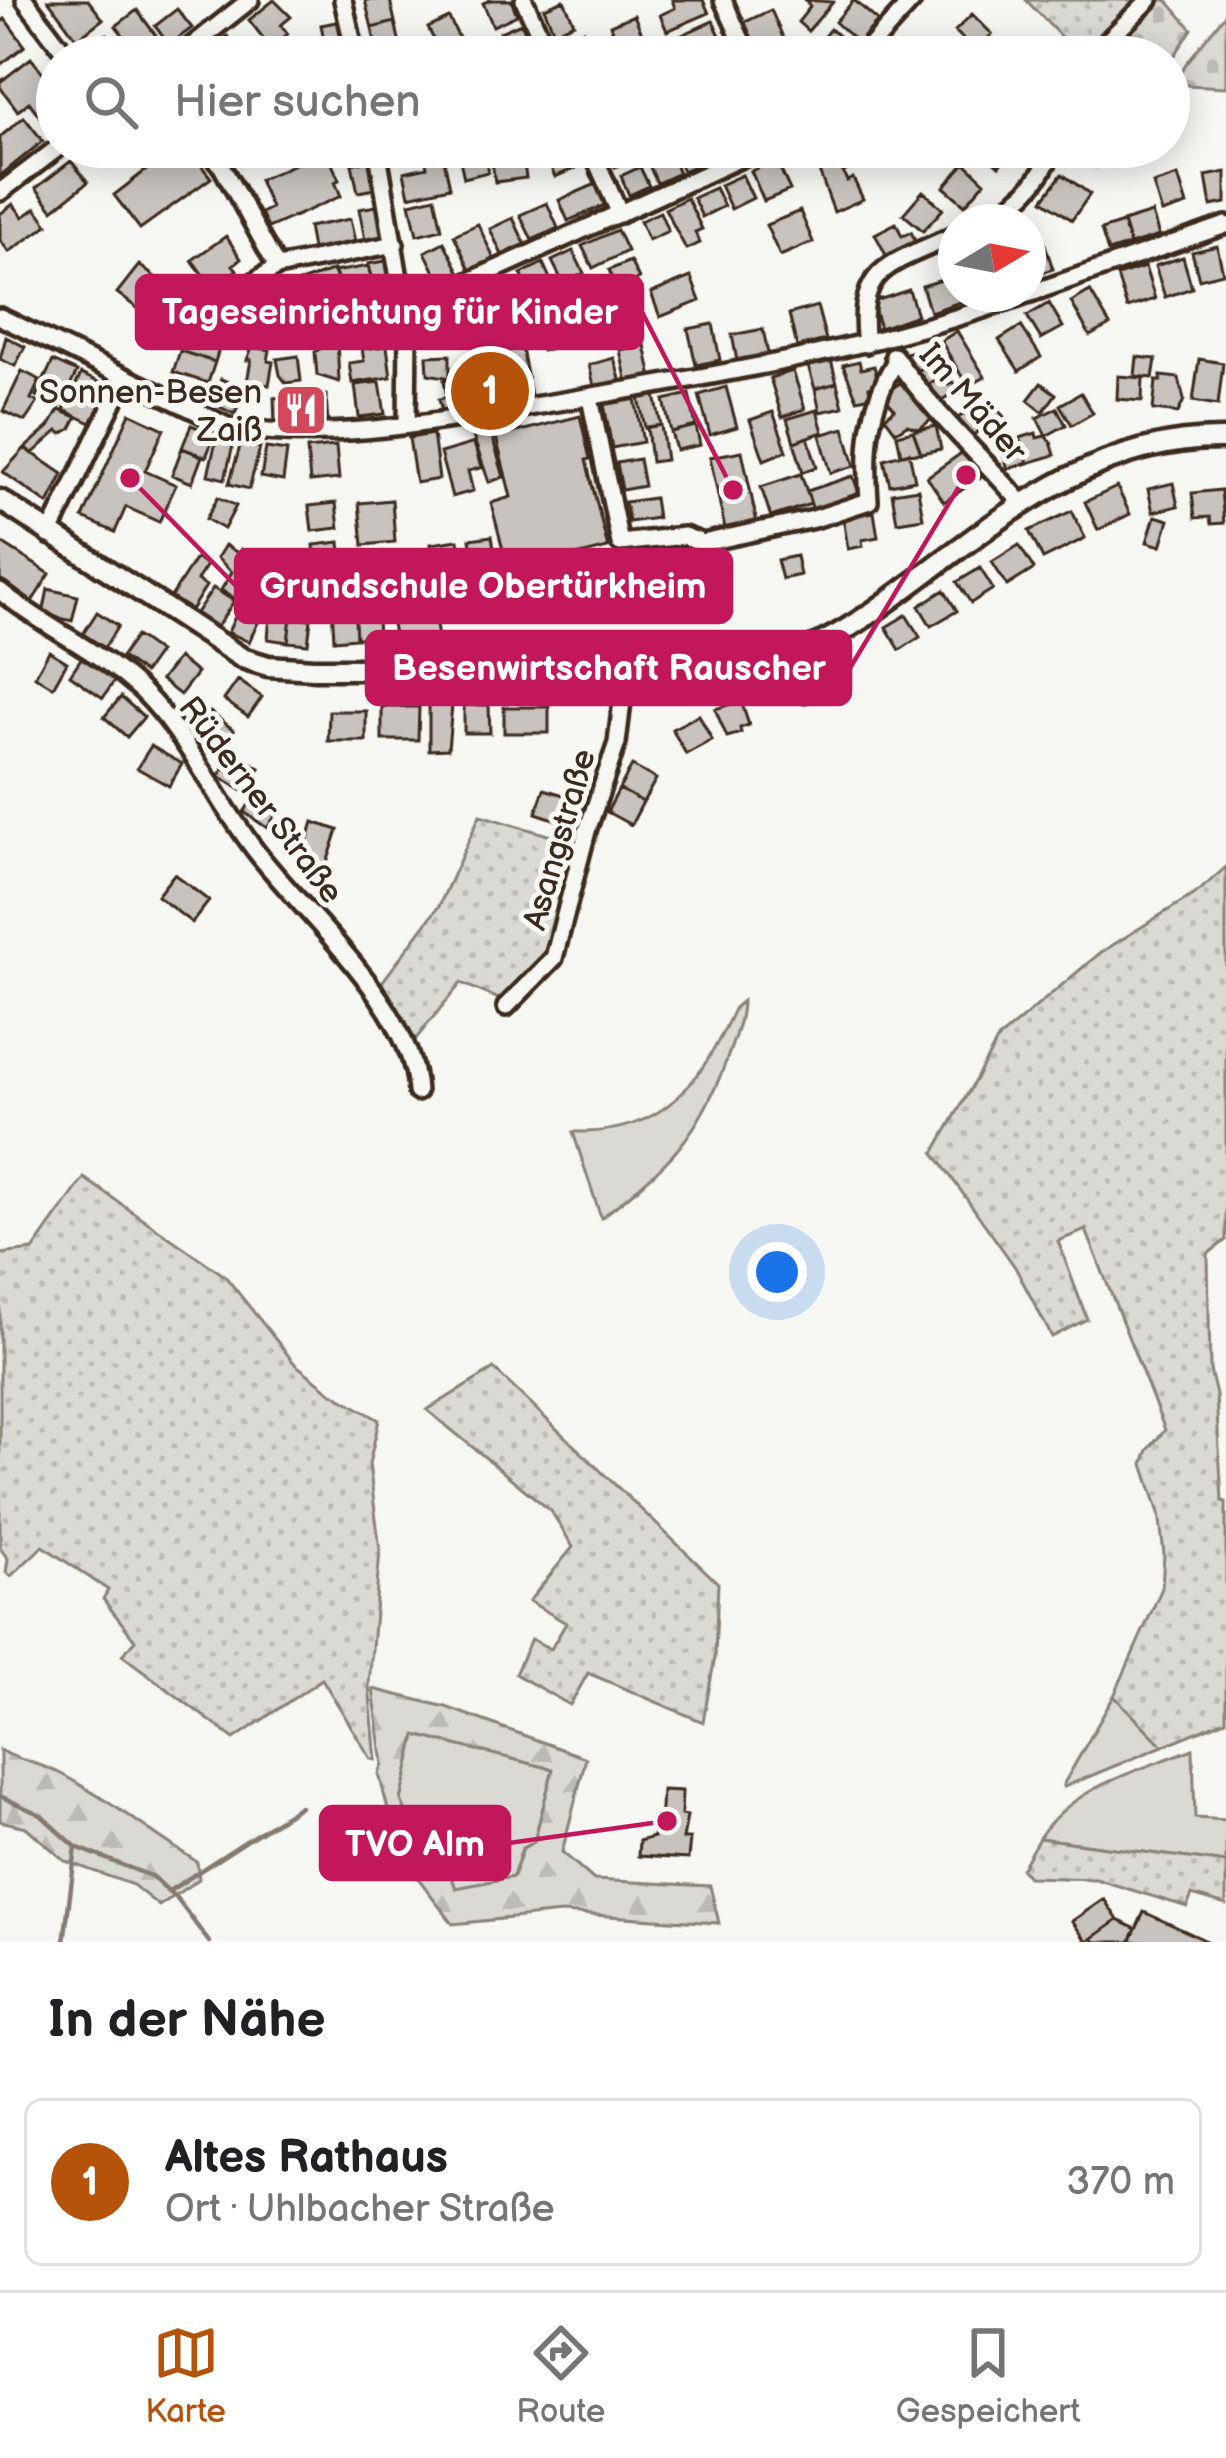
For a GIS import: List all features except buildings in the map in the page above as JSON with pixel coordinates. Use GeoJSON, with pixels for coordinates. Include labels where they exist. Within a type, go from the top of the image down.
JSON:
{"type":"FeatureCollection","features":[{"type":"Feature","properties":{"kind":"street"},"geometry":{"type":"LineString","coordinates":[[25,0],[52,36]]}},
{"type":"Feature","properties":{"kind":"street"},"geometry":{"type":"LineString","coordinates":[[205,36],[250,0]]}},
{"type":"Feature","properties":{"kind":"street"},"geometry":{"type":"LineString","coordinates":[[343,0],[351,36]]}},
{"type":"Feature","properties":{"kind":"street"},"geometry":{"type":"LineString","coordinates":[[524,0],[540,36]]}},
{"type":"Feature","properties":{"kind":"street"},"geometry":{"type":"LineString","coordinates":[[723,0],[739,36]]}},
{"type":"Feature","properties":{"kind":"street"},"geometry":{"type":"LineString","coordinates":[[880,36],[913,0]]}},
{"type":"Feature","properties":{"kind":"street"},"geometry":{"type":"LineString","coordinates":[[1111,36],[1148,0]]}},
{"type":"Feature","properties":{"kind":"street"},"geometry":{"type":"LineString","coordinates":[[0,192],[36,165]]}},
{"type":"Feature","properties":{"kind":"street"},"geometry":{"type":"LineString","coordinates":[[223,168],[277,267]]}},
{"type":"Feature","properties":{"kind":"street"},"geometry":{"type":"LineString","coordinates":[[381,168],[408,332],[406,425]]}},
{"type":"Feature","properties":{"kind":"street"},"geometry":{"type":"LineString","coordinates":[[599,168],[620,214]]}},
{"type":"Feature","properties":{"kind":"street"},"geometry":{"type":"LineString","coordinates":[[408,332],[420,308],[435,298],[720,168]]}},
{"type":"Feature","properties":{"kind":"street"},"geometry":{"type":"LineString","coordinates":[[1011,204],[1027,195],[1045,168]]}},
{"type":"Feature","properties":{"kind":"street"},"geometry":{"type":"LineString","coordinates":[[1046,288],[1226,225]]}},
{"type":"Feature","properties":{"kind":"street"},"geometry":{"type":"LineString","coordinates":[[875,341],[862,313],[872,280],[887,267],[938,243]]}},
{"type":"Feature","properties":{"kind":"street"},"geometry":{"type":"LineString","coordinates":[[201,316],[277,267],[395,244]]}},
{"type":"Feature","properties":{"kind":"street"},"geometry":{"type":"LineString","coordinates":[[0,316],[241,429],[268,433],[406,425],[590,398],[875,341],[977,312]]}},
{"type":"Feature","properties":{"kind":"street","name":"Im Mäder"},"geometry":{"type":"LineString","coordinates":[[875,341],[1021,502]]}},
{"type":"Feature","properties":{"kind":"street"},"geometry":{"type":"LineString","coordinates":[[590,398],[620,543],[684,536],[703,543],[814,519],[869,501],[868,426],[880,387],[896,360]]}},
{"type":"Feature","properties":{"kind":"street"},"geometry":{"type":"LineString","coordinates":[[49,535],[125,378]]}},
{"type":"Feature","properties":{"kind":"street"},"geometry":{"type":"LineString","coordinates":[[0,500],[242,658],[268,666],[313,670],[737,669],[818,647],[862,622],[1021,502],[1081,471],[1168,443],[1226,440]]}},
{"type":"Feature","properties":{"kind":"street","name":"Rüderner Straße"},"geometry":{"type":"LineString","coordinates":[[0,591],[44,625],[121,672],[172,724],[254,849],[373,987],[406,1048],[417,1092]]}},
{"type":"Feature","properties":{"kind":"street","name":"Asangstraße"},"geometry":{"type":"LineString","coordinates":[[506,1007],[554,958],[587,831],[617,743],[626,669]]}},
{"type":"Feature","properties":{"kind":"green space"},"geometry":{"type":"Polygon","coordinates":[[[1026,0],[1140,0],[1102,36],[1060,36],[1026,0]]]}},
{"type":"Feature","properties":{"kind":"green space"},"geometry":{"type":"Polygon","coordinates":[[[1161,0],[1167,0],[1192,29],[1187,36],[1121,36],[1161,0]]]}},
{"type":"Feature","properties":{"kind":"green space"},"geometry":{"type":"Polygon","coordinates":[[[1226,13],[1226,87],[1190,85],[1190,59],[1226,13]]]}},
{"type":"Feature","properties":{"kind":"green space"},"geometry":{"type":"Polygon","coordinates":[[[480,815],[579,844],[550,955],[506,1002],[461,983],[410,1046],[377,989],[439,906],[480,815]]]}},
{"type":"Feature","properties":{"kind":"green space"},"geometry":{"type":"Polygon","coordinates":[[[1226,867],[1226,1240],[1208,1254],[1210,1370],[1216,1395],[1222,1501],[1226,1502],[1226,1720],[1163,1746],[1114,1696],[1162,1588],[1159,1513],[1143,1464],[1165,1430],[1086,1230],[1058,1241],[1087,1319],[1052,1337],[1015,1267],[934,1153],[999,1038],[1100,953],[1199,891],[1226,867]]]}},
{"type":"Feature","properties":{"kind":"green space"},"geometry":{"type":"Polygon","coordinates":[[[742,1001],[717,1085],[692,1130],[663,1165],[601,1218],[573,1132],[632,1125],[675,1099],[708,1059],[742,1001]]]}},
{"type":"Feature","properties":{"kind":"green space"},"geometry":{"type":"Polygon","coordinates":[[[84,1178],[225,1276],[295,1364],[379,1420],[369,1464],[380,1550],[369,1685],[376,1760],[371,1759],[322,1679],[234,1739],[122,1655],[135,1640],[103,1599],[108,1590],[43,1546],[11,1576],[6,1572],[8,1559],[0,1548],[0,1254],[33,1250],[84,1178]]]}},
{"type":"Feature","properties":{"kind":"green space"},"geometry":{"type":"Polygon","coordinates":[[[494,1369],[718,1583],[715,1657],[703,1722],[588,1673],[570,1705],[515,1674],[531,1639],[551,1649],[566,1623],[529,1601],[573,1547],[551,1511],[427,1410],[494,1369]]]}},
{"type":"Feature","properties":{"kind":"green space"},"geometry":{"type":"Polygon","coordinates":[[[373,1689],[446,1707],[586,1758],[562,1852],[594,1880],[710,1886],[719,1923],[561,1913],[453,1924],[399,1853],[379,1774],[383,1764],[373,1689]],[[416,1735],[401,1800],[411,1824],[433,1831],[456,1888],[513,1877],[523,1848],[534,1842],[553,1769],[416,1735]]]}},
{"type":"Feature","properties":{"kind":"green space"},"geometry":{"type":"Polygon","coordinates":[[[1114,1696],[1163,1746],[1064,1787],[1063,1785],[1114,1696]]]}},
{"type":"Feature","properties":{"kind":"green space"},"geometry":{"type":"Polygon","coordinates":[[[416,1735],[553,1769],[534,1842],[522,1848],[513,1877],[456,1889],[433,1831],[411,1824],[401,1800],[416,1735]]]}},
{"type":"Feature","properties":{"kind":"green space"},"geometry":{"type":"Polygon","coordinates":[[[1193,1749],[1195,1818],[1226,1820],[1226,1863],[1039,1838],[1069,1805],[1088,1793],[1193,1749]]]}},
{"type":"Feature","properties":{"kind":"green space"},"geometry":{"type":"Polygon","coordinates":[[[0,1750],[53,1770],[113,1805],[197,1862],[199,1879],[159,1906],[133,1885],[65,1861],[26,1827],[0,1821],[0,1750]]]}},
{"type":"Feature","properties":{"kind":"green space"},"geometry":{"type":"Polygon","coordinates":[[[1039,1838],[1226,1863],[1226,1905],[1192,1895],[1187,1907],[1096,1879],[1028,1877],[1021,1869],[1039,1838]]]}},
{"type":"Feature","properties":{"kind":"waterway"},"geometry":{"type":"LineString","coordinates":[[0,1796],[41,1815],[76,1847],[153,1877],[177,1899],[209,1942]]}},
{"type":"Feature","properties":{"kind":"waterway"},"geometry":{"type":"LineString","coordinates":[[169,1891],[300,1806]]}},
{"type":"Feature","properties":{"kind":"waterway"},"geometry":{"type":"LineString","coordinates":[[64,1942],[76,1847]]}},
{"type":"Feature","properties":{"kind":"place","name":"Altes Rathaus"},"geometry":{"type":"Point","coordinates":[490,391]}},
{"type":"Feature","properties":{"kind":"place","name":"Sonnen-Besen Zaiß"},"geometry":{"type":"Point","coordinates":[301,410]}},
{"type":"Feature","properties":{"kind":"place","name":"Besenwirtschaft Rauscher"},"geometry":{"type":"Point","coordinates":[966,475]}},
{"type":"Feature","properties":{"kind":"place","name":"Grundschule Obertürkheim"},"geometry":{"type":"Point","coordinates":[130,478]}},
{"type":"Feature","properties":{"kind":"place","name":"Tageseinrichtung für Kinder"},"geometry":{"type":"Point","coordinates":[733,490]}},
{"type":"Feature","properties":{"kind":"place","name":"TVO Alm"},"geometry":{"type":"Point","coordinates":[667,1821]}}]}
